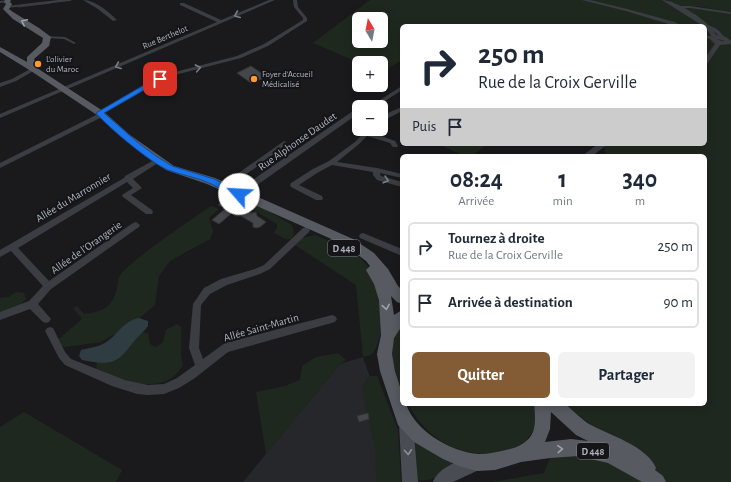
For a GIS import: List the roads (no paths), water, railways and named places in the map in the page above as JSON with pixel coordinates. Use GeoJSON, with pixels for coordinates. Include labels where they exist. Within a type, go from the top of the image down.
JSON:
{"type":"FeatureCollection","features":[{"type":"Feature","properties":{"kind":"main road"},"geometry":{"type":"LineString","coordinates":[[6,3],[6,9],[10,14],[37,28],[47,37],[46,44],[30,60],[22,62]]}},
{"type":"Feature","properties":{"kind":"main road"},"geometry":{"type":"LineString","coordinates":[[0,49],[34,69]]}},
{"type":"Feature","properties":{"kind":"main road"},"geometry":{"type":"LineString","coordinates":[[30,60],[34,69]]}},
{"type":"Feature","properties":{"kind":"main road","name":"D 448"},"geometry":{"type":"LineString","coordinates":[[34,69],[101,114],[127,137],[170,168],[211,180],[349,242],[370,257],[393,290],[400,296]]}},
{"type":"Feature","properties":{"kind":"main road","name":"D 448"},"geometry":{"type":"LineString","coordinates":[[253,200],[306,230],[346,249],[363,259],[375,274],[384,293],[388,334]]}},
{"type":"Feature","properties":{"kind":"main road"},"geometry":{"type":"LineString","coordinates":[[400,318],[388,334],[385,343],[386,364],[390,381],[406,423],[410,482]]}},
{"type":"Feature","properties":{"kind":"main road"},"geometry":{"type":"LineString","coordinates":[[406,423],[423,439],[446,452],[477,462],[498,461],[521,454],[539,438],[543,425],[542,406]]}},
{"type":"Feature","properties":{"kind":"main road","name":"D 448"},"geometry":{"type":"LineString","coordinates":[[555,406],[582,429],[626,451],[663,482]]}},
{"type":"Feature","properties":{"kind":"main road","name":"D 448"},"geometry":{"type":"LineString","coordinates":[[521,454],[557,448],[580,448],[608,455],[643,472],[657,482]]}},
{"type":"Feature","properties":{"kind":"main road"},"geometry":{"type":"LineString","coordinates":[[441,482],[450,475],[477,462]]}},
{"type":"Feature","properties":{"kind":"street"},"geometry":{"type":"LineString","coordinates":[[6,3],[70,0]]}},
{"type":"Feature","properties":{"kind":"street"},"geometry":{"type":"LineString","coordinates":[[85,0],[100,8],[115,20]]}},
{"type":"Feature","properties":{"kind":"street","name":"Rue Berthelot"},"geometry":{"type":"LineString","coordinates":[[0,116],[273,0]]}},
{"type":"Feature","properties":{"kind":"street"},"geometry":{"type":"LineString","coordinates":[[0,166],[101,114],[146,86],[169,75],[206,67],[239,57],[266,45],[305,21],[305,18],[296,7],[295,0]]}},
{"type":"Feature","properties":{"kind":"street"},"geometry":{"type":"LineString","coordinates":[[584,0],[627,10],[673,24]]}},
{"type":"Feature","properties":{"kind":"street"},"geometry":{"type":"LineString","coordinates":[[665,0],[700,24]]}},
{"type":"Feature","properties":{"kind":"street"},"geometry":{"type":"LineString","coordinates":[[182,4],[221,22]]}},
{"type":"Feature","properties":{"kind":"street"},"geometry":{"type":"LineString","coordinates":[[676,7],[690,7],[731,13]]}},
{"type":"Feature","properties":{"kind":"street"},"geometry":{"type":"LineString","coordinates":[[707,28],[718,32],[721,41]]}},
{"type":"Feature","properties":{"kind":"street"},"geometry":{"type":"LineString","coordinates":[[707,29],[714,34],[713,38]]}},
{"type":"Feature","properties":{"kind":"street"},"geometry":{"type":"LineString","coordinates":[[707,36],[730,43]]}},
{"type":"Feature","properties":{"kind":"street"},"geometry":{"type":"LineString","coordinates":[[47,37],[65,38],[74,43]]}},
{"type":"Feature","properties":{"kind":"street"},"geometry":{"type":"LineString","coordinates":[[707,60],[721,41]]}},
{"type":"Feature","properties":{"kind":"street"},"geometry":{"type":"LineString","coordinates":[[0,85],[14,80],[34,69]]}},
{"type":"Feature","properties":{"kind":"street"},"geometry":{"type":"LineString","coordinates":[[383,100],[400,89]]}},
{"type":"Feature","properties":{"kind":"street"},"geometry":{"type":"LineString","coordinates":[[388,116],[400,110]]}},
{"type":"Feature","properties":{"kind":"street","name":"Rue Alphonse Daudet"},"geometry":{"type":"LineString","coordinates":[[248,188],[352,114]]}},
{"type":"Feature","properties":{"kind":"street"},"geometry":{"type":"LineString","coordinates":[[320,198],[294,186],[315,171],[331,164],[362,136]]}},
{"type":"Feature","properties":{"kind":"street"},"geometry":{"type":"LineString","coordinates":[[379,136],[393,142],[395,146]]}},
{"type":"Feature","properties":{"kind":"street"},"geometry":{"type":"LineString","coordinates":[[221,185],[242,174],[284,143]]}},
{"type":"Feature","properties":{"kind":"street"},"geometry":{"type":"LineString","coordinates":[[589,154],[601,146]]}},
{"type":"Feature","properties":{"kind":"street","name":"Allée du Marronnier"},"geometry":{"type":"LineString","coordinates":[[0,254],[158,160]]}},
{"type":"Feature","properties":{"kind":"street"},"geometry":{"type":"LineString","coordinates":[[331,164],[377,170],[400,176]]}},
{"type":"Feature","properties":{"kind":"street"},"geometry":{"type":"LineString","coordinates":[[377,170],[376,175],[379,178],[400,185]]}},
{"type":"Feature","properties":{"kind":"street"},"geometry":{"type":"LineString","coordinates":[[127,178],[138,188],[126,195],[149,212]]}},
{"type":"Feature","properties":{"kind":"street","name":"Allée de l'Orangerie"},"geometry":{"type":"LineString","coordinates":[[32,304],[48,286],[136,225]]}},
{"type":"Feature","properties":{"kind":"street"},"geometry":{"type":"LineString","coordinates":[[201,367],[194,348],[197,304],[207,291],[224,282],[258,272],[267,267],[306,230]]}},
{"type":"Feature","properties":{"kind":"street"},"geometry":{"type":"LineString","coordinates":[[363,236],[400,252]]}},
{"type":"Feature","properties":{"kind":"street"},"geometry":{"type":"LineString","coordinates":[[12,247],[48,286]]}},
{"type":"Feature","properties":{"kind":"street"},"geometry":{"type":"LineString","coordinates":[[0,316],[32,304],[46,319]]}},
{"type":"Feature","properties":{"kind":"street","name":"Allée Saint-Martin"},"geometry":{"type":"LineString","coordinates":[[50,331],[62,355],[68,362],[133,389],[158,390],[182,381],[225,348],[332,319]]}},
{"type":"Feature","properties":{"kind":"waterway"},"geometry":{"type":"LineString","coordinates":[[18,7],[51,3]]}},
{"type":"Feature","properties":{"kind":"place","name":"L'olivier du Maroc"},"geometry":{"type":"Point","coordinates":[38,64]}},
{"type":"Feature","properties":{"kind":"place","name":"Foyer d’Accueil Médicalisé"},"geometry":{"type":"Point","coordinates":[254,79]}}]}
